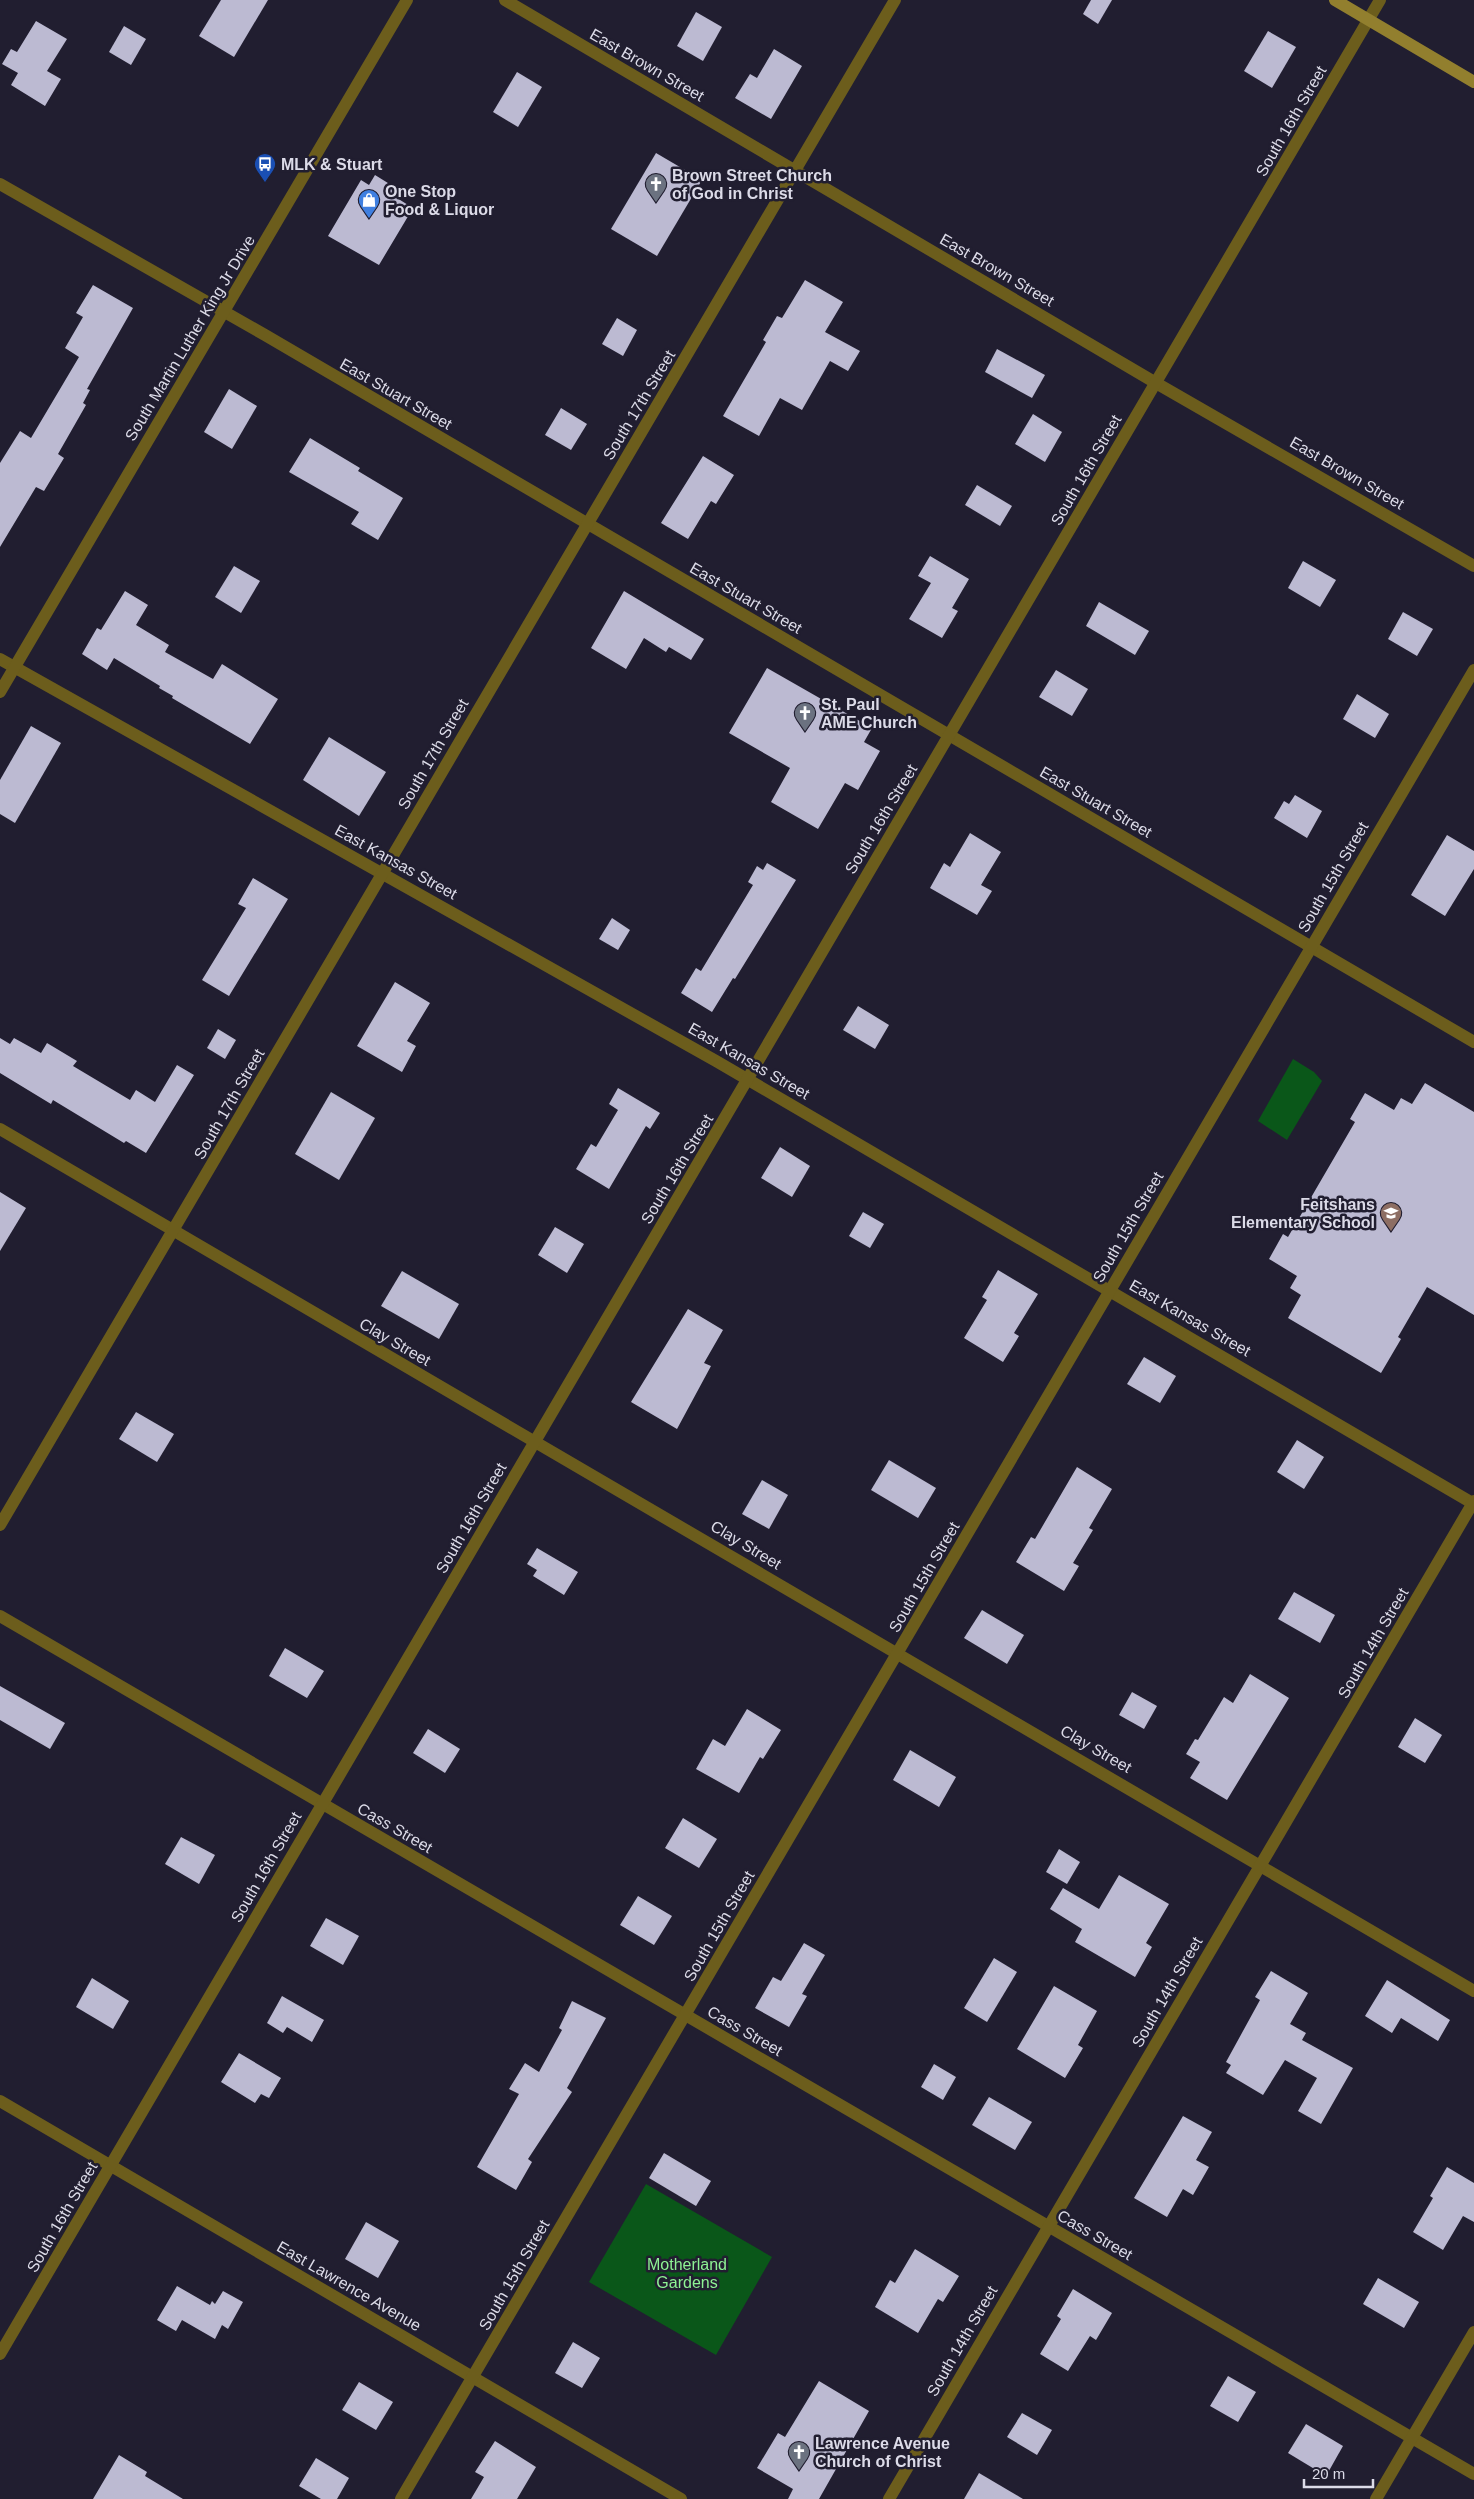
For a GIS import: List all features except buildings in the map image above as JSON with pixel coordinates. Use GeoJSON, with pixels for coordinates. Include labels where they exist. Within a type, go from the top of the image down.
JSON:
{"type":"FeatureCollection","features":[{"type":"Feature","properties":{"kind":"main road"},"geometry":{"type":"LineString","coordinates":[[1335,0],[1474,82]]}},
{"type":"Feature","properties":{"kind":"street","name":"South Martin Luther King Jr Drive"},"geometry":{"type":"LineString","coordinates":[[0,692],[408,0]]}},
{"type":"Feature","properties":{"kind":"street","name":"East Brown Street"},"geometry":{"type":"LineString","coordinates":[[504,0],[1156,383],[1474,566]]}},
{"type":"Feature","properties":{"kind":"street","name":"South 17th Street"},"geometry":{"type":"LineString","coordinates":[[0,1525],[895,0]]}},
{"type":"Feature","properties":{"kind":"street","name":"South 16th Street"},"geometry":{"type":"LineString","coordinates":[[0,2354],[1380,0]]}},
{"type":"Feature","properties":{"kind":"street","name":"East Stuart Street"},"geometry":{"type":"LineString","coordinates":[[0,184],[1474,1042]]}},
{"type":"Feature","properties":{"kind":"street","name":"East Kansas Street"},"geometry":{"type":"LineString","coordinates":[[0,659],[748,1080],[1474,1503]]}},
{"type":"Feature","properties":{"kind":"street","name":"South 15th Street"},"geometry":{"type":"LineString","coordinates":[[401,2499],[1474,670]]}},
{"type":"Feature","properties":{"kind":"street","name":"Clay Street"},"geometry":{"type":"LineString","coordinates":[[0,1129],[897,1654],[1261,1864],[1474,1991]]}},
{"type":"Feature","properties":{"kind":"street","name":"South 14th Street"},"geometry":{"type":"LineString","coordinates":[[889,2499],[1474,1503]]}},
{"type":"Feature","properties":{"kind":"street","name":"Cass Street"},"geometry":{"type":"LineString","coordinates":[[0,1616],[1474,2474]]}},
{"type":"Feature","properties":{"kind":"street","name":"East Lawrence Avenue"},"geometry":{"type":"LineString","coordinates":[[0,2101],[682,2499]]}},
{"type":"Feature","properties":{"kind":"street"},"geometry":{"type":"LineString","coordinates":[[1376,2499],[1474,2332]]}},
{"type":"Feature","properties":{"kind":"green space"},"geometry":{"type":"Polygon","coordinates":[[[1293,1059],[1314,1072],[1322,1081],[1287,1140],[1258,1121],[1293,1059]]]}},
{"type":"Feature","properties":{"kind":"green space","name":"Motherland Gardens"},"geometry":{"type":"Polygon","coordinates":[[[646,2184],[772,2257],[716,2355],[589,2282],[646,2184]]]}},
{"type":"Feature","properties":{"kind":"place","name":"MLK & Stuart"},"geometry":{"type":"Point","coordinates":[265,183]}},
{"type":"Feature","properties":{"kind":"place","name":"Brown Street Church of God in Christ"},"geometry":{"type":"Point","coordinates":[656,203]}},
{"type":"Feature","properties":{"kind":"place","name":"One Stop Food & Liquor"},"geometry":{"type":"Point","coordinates":[369,219]}},
{"type":"Feature","properties":{"kind":"place","name":"St. Paul AME Church"},"geometry":{"type":"Point","coordinates":[805,732]}},
{"type":"Feature","properties":{"kind":"place","name":"Feitshans Elementary School"},"geometry":{"type":"Point","coordinates":[1391,1232]}},
{"type":"Feature","properties":{"kind":"place","name":"Lawrence Avenue Church of Christ"},"geometry":{"type":"Point","coordinates":[799,2471]}}]}
